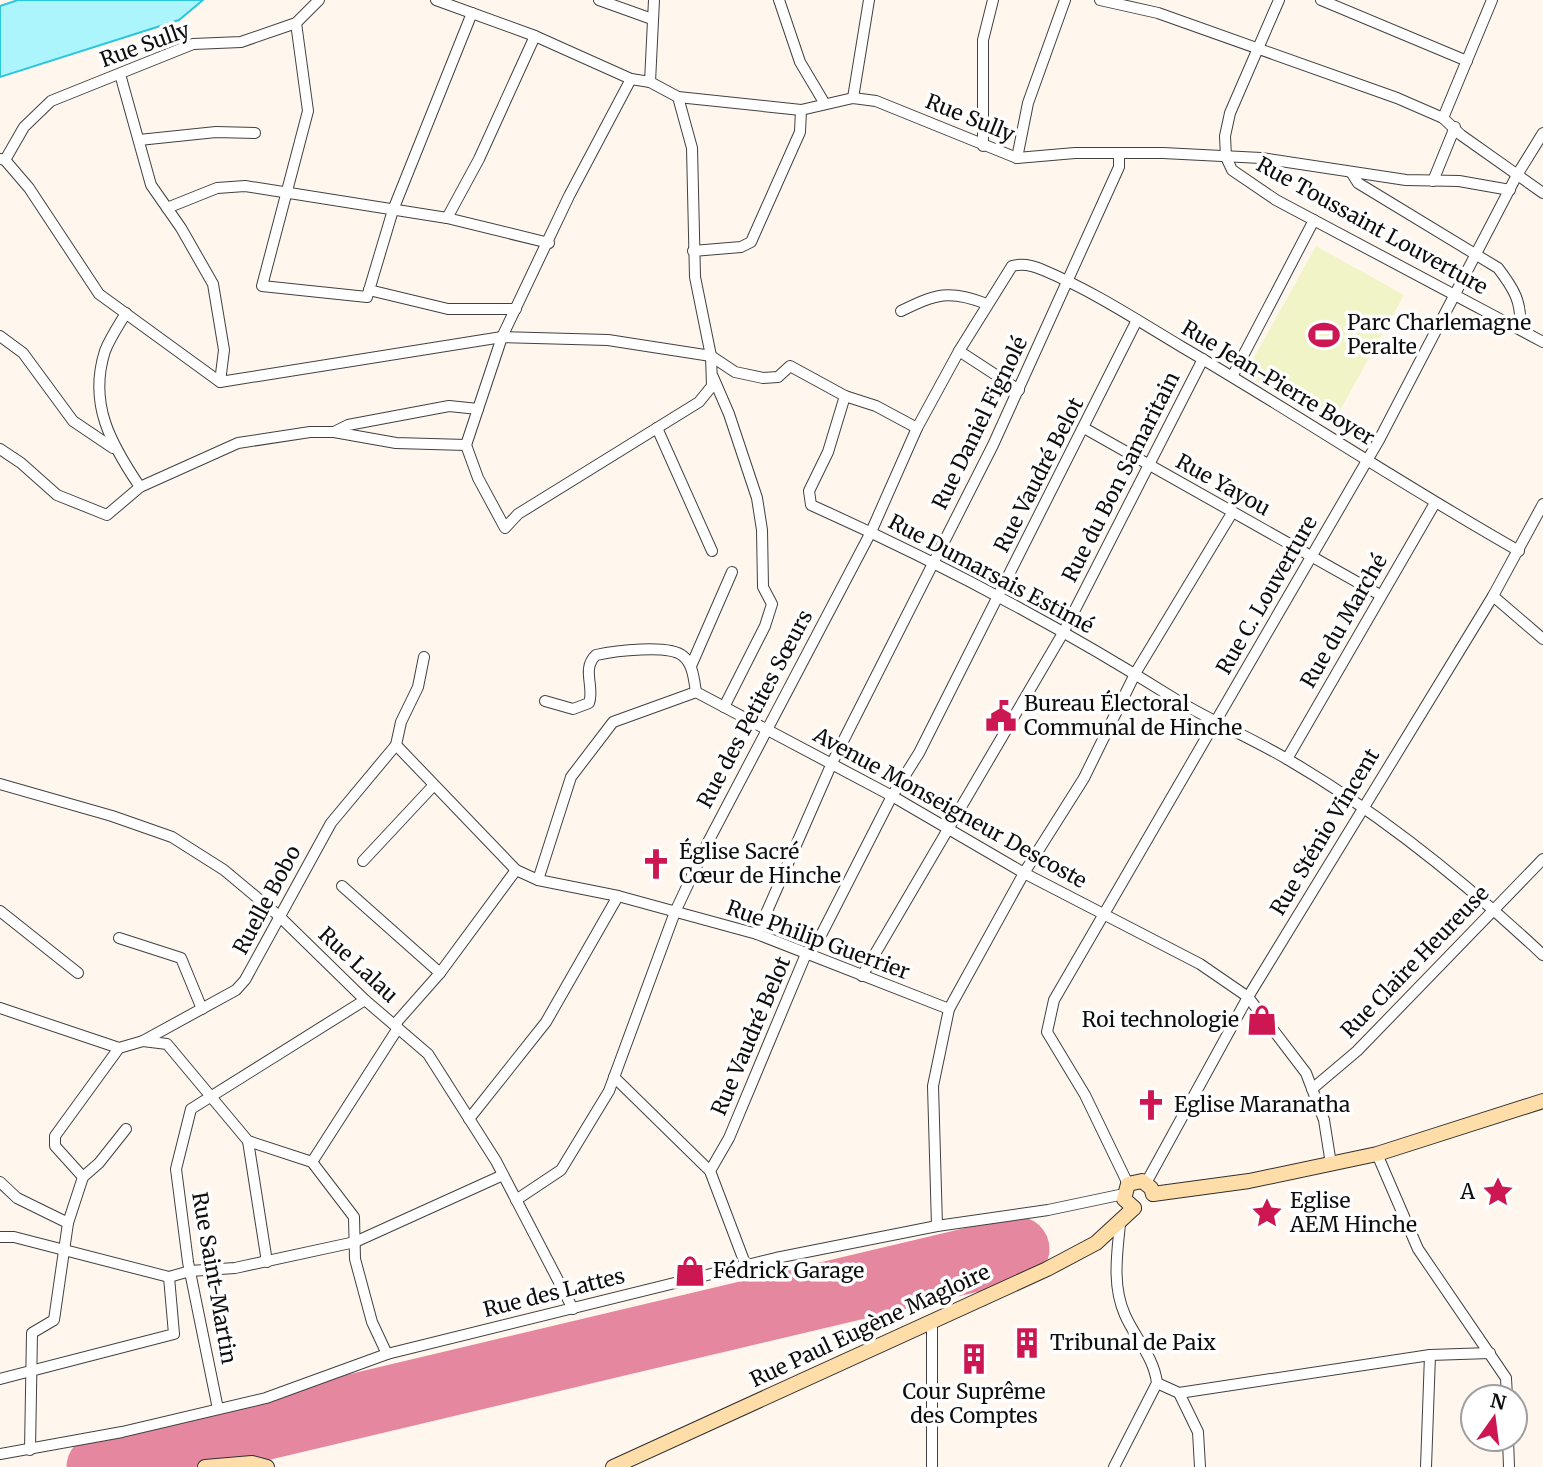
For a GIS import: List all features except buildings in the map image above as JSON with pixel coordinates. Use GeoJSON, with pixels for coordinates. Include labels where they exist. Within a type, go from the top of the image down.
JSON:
{"type":"FeatureCollection","features":[{"type":"Feature","properties":{"kind":"main road"},"geometry":{"type":"LineString","coordinates":[[1149,1189],[1144,1208],[1134,1208],[1126,1203],[1126,1189],[1139,1180],[1149,1189],[1249,1181],[1377,1154],[1543,1101]]}},
{"type":"Feature","properties":{"kind":"main road","name":"Rue Paul Eugène Magloire"},"geometry":{"type":"LineString","coordinates":[[613,1467],[1047,1269],[1096,1243],[1134,1208]]}},
{"type":"Feature","properties":{"kind":"main road"},"geometry":{"type":"LineString","coordinates":[[205,1467],[252,1462],[267,1467]]}},
{"type":"Feature","properties":{"kind":"street","name":"Rue Sully"},"geometry":{"type":"LineString","coordinates":[[2,160],[24,127],[51,101],[193,44],[241,42],[296,23],[319,0]]}},
{"type":"Feature","properties":{"kind":"street","name":"Rue Sully"},"geometry":{"type":"LineString","coordinates":[[436,0],[535,36],[631,79],[650,82],[678,97],[801,110],[853,98],[876,101],[942,125],[984,146],[1017,158],[1163,153],[1289,160],[1351,172],[1433,181],[1459,181],[1510,190]]}},
{"type":"Feature","properties":{"kind":"street"},"geometry":{"type":"LineString","coordinates":[[599,0],[652,19]]}},
{"type":"Feature","properties":{"kind":"street"},"geometry":{"type":"LineString","coordinates":[[650,82],[654,0]]}},
{"type":"Feature","properties":{"kind":"street"},"geometry":{"type":"LineString","coordinates":[[779,0],[800,62],[825,104]]}},
{"type":"Feature","properties":{"kind":"street"},"geometry":{"type":"LineString","coordinates":[[853,98],[869,0]]}},
{"type":"Feature","properties":{"kind":"street"},"geometry":{"type":"LineString","coordinates":[[984,146],[982,40],[993,0]]}},
{"type":"Feature","properties":{"kind":"street"},"geometry":{"type":"LineString","coordinates":[[1017,158],[1028,103],[1065,0]]}},
{"type":"Feature","properties":{"kind":"street"},"geometry":{"type":"LineString","coordinates":[[1101,0],[1158,13],[1443,118],[1461,135],[1543,193]]}},
{"type":"Feature","properties":{"kind":"street"},"geometry":{"type":"LineString","coordinates":[[1226,158],[1225,136],[1230,113],[1279,0]]}},
{"type":"Feature","properties":{"kind":"street"},"geometry":{"type":"LineString","coordinates":[[1321,0],[1467,61]]}},
{"type":"Feature","properties":{"kind":"street"},"geometry":{"type":"LineString","coordinates":[[1443,118],[1493,0]]}},
{"type":"Feature","properties":{"kind":"street"},"geometry":{"type":"LineString","coordinates":[[296,23],[308,111],[285,190],[262,286],[367,297],[393,210],[472,13]]}},
{"type":"Feature","properties":{"kind":"street"},"geometry":{"type":"LineString","coordinates":[[447,218],[479,159],[535,36]]}},
{"type":"Feature","properties":{"kind":"street"},"geometry":{"type":"LineString","coordinates":[[120,74],[151,185],[213,284],[224,350],[220,382]]}},
{"type":"Feature","properties":{"kind":"street"},"geometry":{"type":"LineString","coordinates":[[631,79],[569,196],[549,243],[502,337],[466,445],[478,478],[505,527],[518,514],[699,402],[712,386],[711,356],[695,277],[692,148],[678,97]]}},
{"type":"Feature","properties":{"kind":"street"},"geometry":{"type":"LineString","coordinates":[[693,251],[741,247],[751,242],[800,132],[801,110]]}},
{"type":"Feature","properties":{"kind":"street"},"geometry":{"type":"LineString","coordinates":[[1433,181],[1455,127]]}},
{"type":"Feature","properties":{"kind":"street"},"geometry":{"type":"LineString","coordinates":[[138,140],[216,132],[255,133]]}},
{"type":"Feature","properties":{"kind":"street","name":"Rue C. Louverture"},"geometry":{"type":"LineString","coordinates":[[1126,1189],[1085,1095],[1046,1032],[1054,1000],[1367,460],[1517,175],[1543,133]]}},
{"type":"Feature","properties":{"kind":"street","name":"Rue Daniel Fignolé"},"geometry":{"type":"LineString","coordinates":[[757,934],[832,764],[1019,390],[1069,283],[1119,167],[1119,154]]}},
{"type":"Feature","properties":{"kind":"street","name":"Rue Toussaint Louverture"},"geometry":{"type":"LineString","coordinates":[[1226,158],[1232,170],[1249,183],[1543,342]]}},
{"type":"Feature","properties":{"kind":"street"},"geometry":{"type":"LineString","coordinates":[[2,160],[29,188],[99,294],[220,382],[502,337],[608,340],[711,356],[735,372],[763,378],[778,377],[785,368],[795,368],[845,396],[876,406],[917,428]]}},
{"type":"Feature","properties":{"kind":"street"},"geometry":{"type":"LineString","coordinates":[[1351,172],[1358,183],[1498,268],[1522,306],[1520,328]]}},
{"type":"Feature","properties":{"kind":"street"},"geometry":{"type":"LineString","coordinates":[[167,208],[217,188],[245,186],[285,190],[447,218],[549,243]]}},
{"type":"Feature","properties":{"kind":"street"},"geometry":{"type":"LineString","coordinates":[[1233,375],[1314,220]]}},
{"type":"Feature","properties":{"kind":"street","name":"Rue Jean-Pierre Boyer"},"geometry":{"type":"LineString","coordinates":[[1012,266],[1028,265],[1069,283],[1137,320],[1233,375],[1435,503],[1519,551]]}},
{"type":"Feature","properties":{"kind":"street","name":"Rue des Petites Sœurs"},"geometry":{"type":"LineString","coordinates":[[516,1200],[561,1170],[602,1103],[675,912],[766,727],[871,532],[917,428],[959,351],[1012,266]]}},
{"type":"Feature","properties":{"kind":"street"},"geometry":{"type":"LineString","coordinates":[[369,290],[448,309],[516,309]]}},
{"type":"Feature","properties":{"kind":"street"},"geometry":{"type":"LineString","coordinates":[[901,311],[938,295],[957,293],[987,304]]}},
{"type":"Feature","properties":{"kind":"street"},"geometry":{"type":"LineString","coordinates":[[126,313],[106,350],[98,388],[114,448],[140,487]]}},
{"type":"Feature","properties":{"kind":"street","name":"Rue Vaudré Belot"},"geometry":{"type":"LineString","coordinates":[[710,1171],[729,1138],[806,954],[819,939],[892,796],[919,753],[1137,320]]}},
{"type":"Feature","properties":{"kind":"street"},"geometry":{"type":"LineString","coordinates":[[0,336],[23,353],[73,421],[114,448]]}},
{"type":"Feature","properties":{"kind":"street"},"geometry":{"type":"LineString","coordinates":[[959,351],[1019,390]]}},
{"type":"Feature","properties":{"kind":"street","name":"Rue du Bon Samaritain"},"geometry":{"type":"LineString","coordinates":[[862,976],[1063,633],[1203,359]]}},
{"type":"Feature","properties":{"kind":"street"},"geometry":{"type":"LineString","coordinates":[[713,377],[729,414],[757,498],[762,530],[762,587],[772,604],[765,626],[724,707]]}},
{"type":"Feature","properties":{"kind":"street","name":"Rue Dumarsais Estimé"},"geometry":{"type":"LineString","coordinates":[[845,396],[828,452],[808,501],[811,505],[871,532],[1063,633],[1287,759],[1418,847],[1543,955]]}},
{"type":"Feature","properties":{"kind":"street"},"geometry":{"type":"LineString","coordinates":[[334,432],[348,425],[449,405],[478,409]]}},
{"type":"Feature","properties":{"kind":"street"},"geometry":{"type":"LineString","coordinates":[[657,428],[712,551]]}},
{"type":"Feature","properties":{"kind":"street","name":"Rue Yayou"},"geometry":{"type":"LineString","coordinates":[[1084,428],[1380,595]]}},
{"type":"Feature","properties":{"kind":"street"},"geometry":{"type":"LineString","coordinates":[[0,449],[57,495],[107,515],[140,487],[237,443],[310,432],[334,432],[396,443],[466,445]]}},
{"type":"Feature","properties":{"kind":"street","name":"Rue du Marché"},"geometry":{"type":"LineString","coordinates":[[1287,759],[1435,503]]}},
{"type":"Feature","properties":{"kind":"street","name":"Rue Sténio Vincent"},"geometry":{"type":"LineString","coordinates":[[1149,1189],[1248,997],[1493,596],[1543,505]]}},
{"type":"Feature","properties":{"kind":"street"},"geometry":{"type":"LineString","coordinates":[[937,1226],[933,1086],[949,1009],[1024,873],[1084,778],[1136,673],[1232,513]]}},
{"type":"Feature","properties":{"kind":"street"},"geometry":{"type":"LineString","coordinates":[[691,666],[732,572]]}},
{"type":"Feature","properties":{"kind":"street"},"geometry":{"type":"LineString","coordinates":[[1493,596],[1543,639]]}},
{"type":"Feature","properties":{"kind":"street"},"geometry":{"type":"LineString","coordinates":[[538,880],[571,777],[613,722],[696,692],[691,666],[683,655],[672,650],[596,655],[588,668],[591,696],[589,703],[573,709],[545,701]]}},
{"type":"Feature","properties":{"kind":"street"},"geometry":{"type":"LineString","coordinates":[[396,745],[401,722],[418,687],[424,657]]}},
{"type":"Feature","properties":{"kind":"street","name":"Avenue Monseigneur Descoste"},"geometry":{"type":"LineString","coordinates":[[696,692],[892,796],[1024,873],[1200,964],[1248,997],[1296,1056],[1324,1120],[1331,1164]]}},
{"type":"Feature","properties":{"kind":"street","name":"Rue Philip Guerrier"},"geometry":{"type":"LineString","coordinates":[[396,745],[516,870],[538,880],[618,896],[757,934],[949,1009]]}},
{"type":"Feature","properties":{"kind":"street","name":"Ruelle Bobo"},"geometry":{"type":"LineString","coordinates":[[120,1048],[144,1041],[236,990],[245,980],[331,823],[396,745]]}},
{"type":"Feature","properties":{"kind":"street","name":"Rue Lalau"},"geometry":{"type":"LineString","coordinates":[[0,784],[112,816],[172,837],[224,870],[279,916],[365,1000],[428,1054],[503,1175],[573,1309]]}},
{"type":"Feature","properties":{"kind":"street"},"geometry":{"type":"LineString","coordinates":[[363,861],[433,786]]}},
{"type":"Feature","properties":{"kind":"street","name":"Rue Claire Heureuse"},"geometry":{"type":"LineString","coordinates":[[1311,1089],[1357,1051],[1543,859]]}},
{"type":"Feature","properties":{"kind":"street"},"geometry":{"type":"LineString","coordinates":[[312,1162],[397,1026],[516,870]]}},
{"type":"Feature","properties":{"kind":"street"},"geometry":{"type":"LineString","coordinates":[[342,886],[440,973]]}},
{"type":"Feature","properties":{"kind":"street"},"geometry":{"type":"LineString","coordinates":[[470,1119],[546,1023],[618,896]]}},
{"type":"Feature","properties":{"kind":"street"},"geometry":{"type":"LineString","coordinates":[[0,911],[78,973]]}},
{"type":"Feature","properties":{"kind":"street"},"geometry":{"type":"LineString","coordinates":[[119,938],[181,958],[202,1009]]}},
{"type":"Feature","properties":{"kind":"street","name":"Rue Saint-Martin"},"geometry":{"type":"LineString","coordinates":[[218,1409],[190,1272],[176,1168],[191,1109],[365,1000]]}},
{"type":"Feature","properties":{"kind":"street"},"geometry":{"type":"LineString","coordinates":[[0,1008],[120,1048],[55,1136],[55,1146],[83,1177]]}},
{"type":"Feature","properties":{"kind":"street"},"geometry":{"type":"LineString","coordinates":[[144,1041],[167,1044],[248,1141],[312,1162],[354,1217],[355,1259],[372,1322],[387,1354]]}},
{"type":"Feature","properties":{"kind":"street"},"geometry":{"type":"LineString","coordinates":[[614,1077],[710,1171],[746,1266]]}},
{"type":"Feature","properties":{"kind":"street"},"geometry":{"type":"LineString","coordinates":[[30,1450],[32,1333],[54,1320],[68,1223],[83,1177],[99,1163],[126,1129]]}},
{"type":"Feature","properties":{"kind":"street"},"geometry":{"type":"LineString","coordinates":[[248,1141],[267,1262]]}},
{"type":"Feature","properties":{"kind":"street"},"geometry":{"type":"LineString","coordinates":[[1377,1154],[1418,1249],[1490,1353],[1506,1378],[1506,1383]]}},
{"type":"Feature","properties":{"kind":"street"},"geometry":{"type":"LineString","coordinates":[[0,1237],[15,1237],[169,1277],[267,1262],[355,1242],[503,1175]]}},
{"type":"Feature","properties":{"kind":"street"},"geometry":{"type":"LineString","coordinates":[[0,1182],[18,1198],[68,1223]]}},
{"type":"Feature","properties":{"kind":"street","name":"Rue des Lattes"},"geometry":{"type":"LineString","coordinates":[[0,1454],[30,1450],[265,1398],[387,1354],[746,1266],[937,1226],[1048,1210],[1126,1189]]}},
{"type":"Feature","properties":{"kind":"street"},"geometry":{"type":"LineString","coordinates":[[1114,1467],[1157,1383],[1156,1371],[1125,1317],[1117,1293],[1120,1223]]}},
{"type":"Feature","properties":{"kind":"street"},"geometry":{"type":"LineString","coordinates":[[0,1379],[174,1334],[169,1277]]}},
{"type":"Feature","properties":{"kind":"street"},"geometry":{"type":"LineString","coordinates":[[932,1321],[932,1467]]}},
{"type":"Feature","properties":{"kind":"street"},"geometry":{"type":"LineString","coordinates":[[1157,1383],[1178,1393],[1430,1355],[1490,1353]]}},
{"type":"Feature","properties":{"kind":"street"},"geometry":{"type":"LineString","coordinates":[[1426,1467],[1430,1355]]}},
{"type":"Feature","properties":{"kind":"street"},"geometry":{"type":"LineString","coordinates":[[1178,1393],[1198,1432],[1200,1467]]}},
{"type":"Feature","properties":{"kind":"green space","name":"Parc Charlemagne Peralte"},"geometry":{"type":"Polygon","coordinates":[[[1316,246],[1404,295],[1333,423],[1245,374],[1316,246]]]}},
{"type":"Feature","properties":{"kind":"water"},"geometry":{"type":"Polygon","coordinates":[[[18,0],[203,0],[179,20],[0,77],[0,6],[18,0]]]}},
{"type":"Feature","properties":{"kind":"runway"},"geometry":{"type":"LineString","coordinates":[[99,1467],[1017,1249]]}},
{"type":"Feature","properties":{"kind":"place","name":"Parc Charlemagne Peralte"},"geometry":{"type":"Point","coordinates":[1324,335]}},
{"type":"Feature","properties":{"kind":"place","name":"Bureau Électoral Communal de Hinche"},"geometry":{"type":"Point","coordinates":[1001,716]}},
{"type":"Feature","properties":{"kind":"place","name":"Église Sacré Cœur de Hinche"},"geometry":{"type":"Point","coordinates":[656,864]}},
{"type":"Feature","properties":{"kind":"place","name":"Roi technologie"},"geometry":{"type":"Point","coordinates":[1262,1020]}},
{"type":"Feature","properties":{"kind":"place","name":"Eglise Maranatha"},"geometry":{"type":"Point","coordinates":[1151,1105]}},
{"type":"Feature","properties":{"kind":"place","name":"A"},"geometry":{"type":"Point","coordinates":[1498,1192]}},
{"type":"Feature","properties":{"kind":"place","name":"Eglise AEM Hinche"},"geometry":{"type":"Point","coordinates":[1267,1213]}},
{"type":"Feature","properties":{"kind":"place","name":"Fédrick Garage"},"geometry":{"type":"Point","coordinates":[690,1271]}},
{"type":"Feature","properties":{"kind":"place","name":"Tribunal de Paix"},"geometry":{"type":"Point","coordinates":[1027,1343]}},
{"type":"Feature","properties":{"kind":"place","name":"Cour Suprême des Comptes"},"geometry":{"type":"Point","coordinates":[974,1359]}}]}
